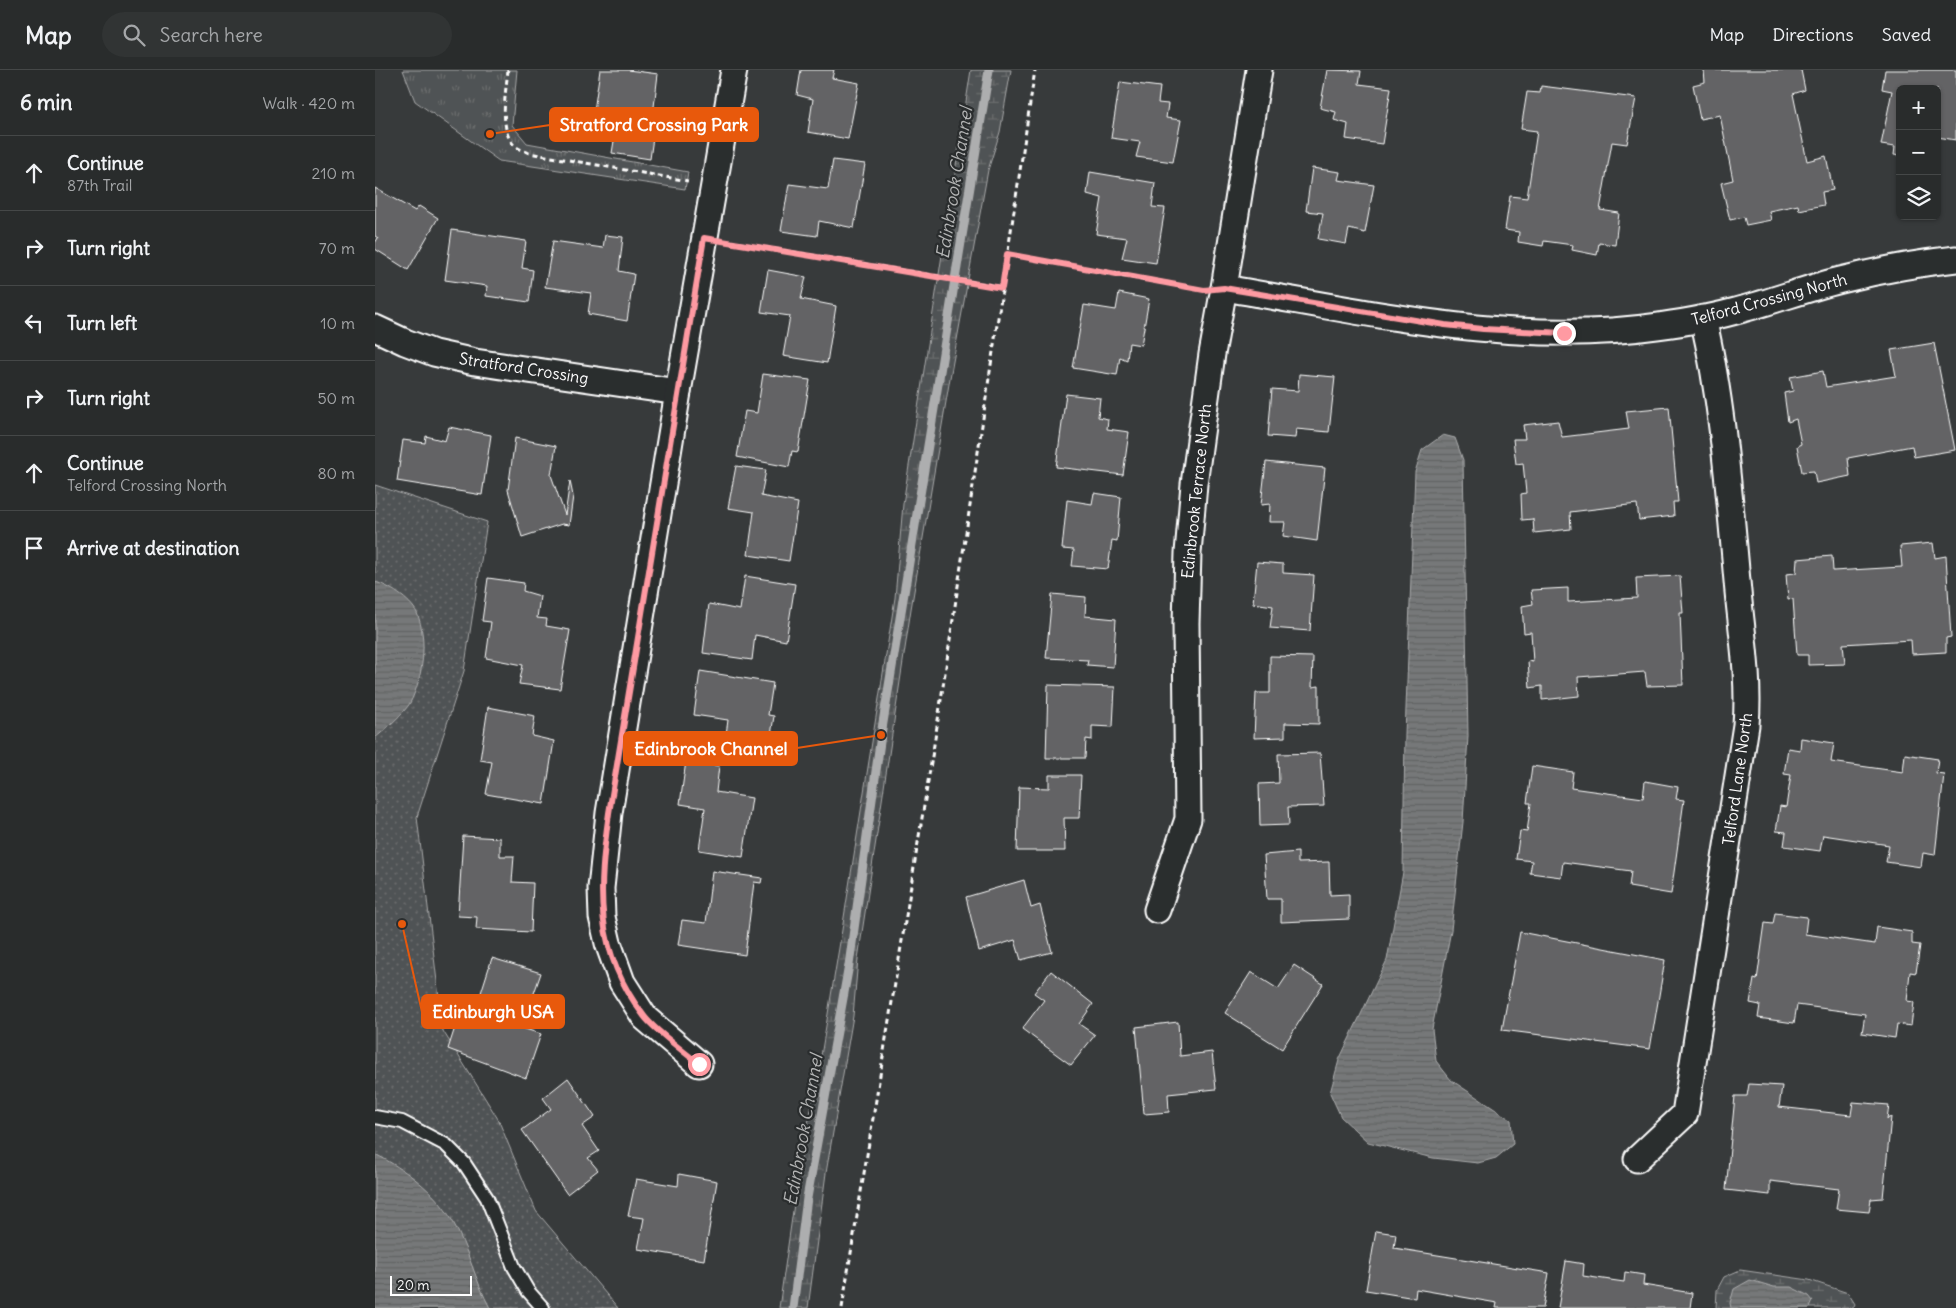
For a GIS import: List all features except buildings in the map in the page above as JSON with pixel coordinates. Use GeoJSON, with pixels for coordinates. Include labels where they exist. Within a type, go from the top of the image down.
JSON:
{"type":"FeatureCollection","features":[{"type":"Feature","properties":{"kind":"street"},"geometry":{"type":"LineString","coordinates":[[699,1064],[645,1018],[622,982],[607,943],[601,888],[609,813],[678,392],[734,70]]}},
{"type":"Feature","properties":{"kind":"street","name":"Edinbrook Terrace North"},"geometry":{"type":"LineString","coordinates":[[1157,910],[1188,819],[1185,623],[1188,553],[1202,423],[1212,354],[1259,70]]}},
{"type":"Feature","properties":{"kind":"street","name":"Telford Crossing North"},"geometry":{"type":"LineString","coordinates":[[1224,288],[1445,325],[1502,331],[1605,332],[1658,326],[1703,318],[1743,309],[1844,279],[1925,263],[1956,259]]}},
{"type":"Feature","properties":{"kind":"street","name":"Telford Lane North"},"geometry":{"type":"LineString","coordinates":[[1637,1159],[1685,1114],[1746,725],[1747,685],[1729,490],[1714,372],[1703,318]]}},
{"type":"Feature","properties":{"kind":"street","name":"Stratford Crossing"},"geometry":{"type":"LineString","coordinates":[[375,328],[434,353],[475,362],[678,392]]}},
{"type":"Feature","properties":{"kind":"lane"},"geometry":{"type":"LineString","coordinates":[[375,1117],[402,1122],[446,1145],[464,1163],[487,1198],[514,1267],[528,1291],[543,1308]]}},
{"type":"Feature","properties":{"kind":"path"},"geometry":{"type":"LineString","coordinates":[[508,70],[505,122],[507,134],[516,148],[529,153],[713,186]]}},
{"type":"Feature","properties":{"kind":"path"},"geometry":{"type":"LineString","coordinates":[[842,1308],[938,720],[1035,70]]}},
{"type":"Feature","properties":{"kind":"path"},"geometry":{"type":"LineString","coordinates":[[704,238],[1002,288]]}},
{"type":"Feature","properties":{"kind":"path"},"geometry":{"type":"LineString","coordinates":[[1007,254],[1204,290],[1224,288]]}},
{"type":"Feature","properties":{"kind":"green space"},"geometry":{"type":"Polygon","coordinates":[[[403,70],[517,70],[512,125],[527,143],[688,172],[685,189],[499,161],[415,101],[403,70]]]}},
{"type":"Feature","properties":{"kind":"green space"},"geometry":{"type":"Polygon","coordinates":[[[971,70],[1011,70],[1000,132],[988,170],[911,609],[858,959],[853,1016],[826,1173],[808,1308],[779,1308],[799,1169],[818,1074],[895,598],[903,504],[971,70]]]}},
{"type":"Feature","properties":{"kind":"green space"},"geometry":{"type":"Polygon","coordinates":[[[375,485],[487,522],[464,671],[417,817],[443,1031],[498,1119],[536,1211],[618,1308],[375,1308],[375,485]]]}},
{"type":"Feature","properties":{"kind":"green space"},"geometry":{"type":"Polygon","coordinates":[[[1740,1270],[1809,1280],[1848,1293],[1855,1304],[1853,1308],[1716,1308],[1717,1290],[1724,1277],[1740,1270]]]}},
{"type":"Feature","properties":{"kind":"shaded area"},"geometry":{"type":"Polygon","coordinates":[[[1443,435],[1455,438],[1463,460],[1468,736],[1463,822],[1451,930],[1432,1029],[1436,1061],[1451,1080],[1511,1120],[1513,1144],[1496,1158],[1478,1163],[1433,1158],[1368,1142],[1341,1117],[1330,1093],[1339,1060],[1387,960],[1403,872],[1405,734],[1415,472],[1422,450],[1443,435]]]}},
{"type":"Feature","properties":{"kind":"shaded area"},"geometry":{"type":"Polygon","coordinates":[[[375,582],[399,594],[414,608],[422,635],[423,659],[418,682],[410,703],[375,738],[375,582]]]}},
{"type":"Feature","properties":{"kind":"shaded area"},"geometry":{"type":"Polygon","coordinates":[[[375,1154],[408,1174],[428,1190],[445,1209],[458,1231],[490,1308],[375,1308],[375,1154]]]}},
{"type":"Feature","properties":{"kind":"shaded area"},"geometry":{"type":"Polygon","coordinates":[[[1750,1280],[1774,1287],[1791,1287],[1809,1296],[1813,1301],[1810,1308],[1731,1308],[1730,1303],[1734,1289],[1750,1280]]]}},
{"type":"Feature","properties":{"kind":"waterway","name":"Edinbrook Channel"},"geometry":{"type":"LineString","coordinates":[[793,1308],[807,1198],[849,965],[881,735],[989,70]]}},
{"type":"Feature","properties":{"kind":"place","name":"Stratford Crossing Park"},"geometry":{"type":"Point","coordinates":[490,134]}},
{"type":"Feature","properties":{"kind":"place","name":"Edinbrook Channel"},"geometry":{"type":"Point","coordinates":[881,735]}},
{"type":"Feature","properties":{"kind":"place","name":"Edinburgh USA"},"geometry":{"type":"Point","coordinates":[402,924]}},
{"type":"Feature","properties":{"kind":"route"},"geometry":{"type":"LineString","coordinates":[[699,1064],[645,1018],[622,982],[607,943],[601,888],[603,854],[609,813],[704,238],[1002,288],[1007,254],[1204,290],[1224,288],[1445,325],[1521,332],[1564,333]]}}]}
